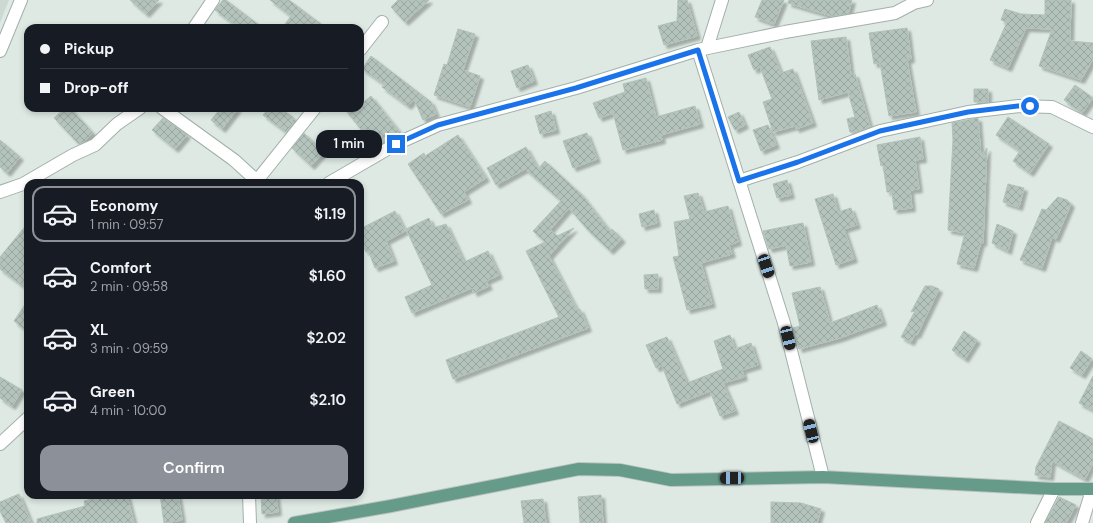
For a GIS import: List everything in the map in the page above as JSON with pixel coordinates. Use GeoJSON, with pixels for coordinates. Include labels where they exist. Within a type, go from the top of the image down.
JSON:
{"type":"FeatureCollection","features":[{"type":"Feature","properties":{"kind":"main road"},"geometry":{"type":"LineString","coordinates":[[294,523],[391,506],[579,469],[620,470],[671,480],[823,477],[1092,490]]}},
{"type":"Feature","properties":{"kind":"street"},"geometry":{"type":"LineString","coordinates":[[0,50],[21,0]]}},
{"type":"Feature","properties":{"kind":"street"},"geometry":{"type":"LineString","coordinates":[[197,24],[213,0]]}},
{"type":"Feature","properties":{"kind":"street"},"geometry":{"type":"LineString","coordinates":[[722,0],[702,49],[739,181],[784,323],[823,477]]}},
{"type":"Feature","properties":{"kind":"street"},"geometry":{"type":"LineString","coordinates":[[336,179],[396,144],[438,125],[576,88],[702,49],[784,32],[895,12],[915,1],[927,0]]}},
{"type":"Feature","properties":{"kind":"street"},"geometry":{"type":"LineString","coordinates":[[364,45],[382,22]]}},
{"type":"Feature","properties":{"kind":"street"},"geometry":{"type":"LineString","coordinates":[[739,181],[798,162],[880,131],[968,112],[1018,106],[1052,107],[1093,127]]}},
{"type":"Feature","properties":{"kind":"street"},"geometry":{"type":"LineString","coordinates":[[32,179],[73,155],[95,145],[117,124],[134,112]]}},
{"type":"Feature","properties":{"kind":"street"},"geometry":{"type":"LineString","coordinates":[[168,112],[234,160],[252,179]]}},
{"type":"Feature","properties":{"kind":"street"},"geometry":{"type":"LineString","coordinates":[[257,179],[312,112]]}},
{"type":"Feature","properties":{"kind":"street"},"geometry":{"type":"LineString","coordinates":[[0,192],[24,183]]}},
{"type":"Feature","properties":{"kind":"street"},"geometry":{"type":"LineString","coordinates":[[0,444],[24,422]]}},
{"type":"Feature","properties":{"kind":"street"},"geometry":{"type":"LineString","coordinates":[[1037,523],[1054,489]]}},
{"type":"Feature","properties":{"kind":"street"},"geometry":{"type":"LineString","coordinates":[[1082,523],[1092,490]]}},
{"type":"Feature","properties":{"kind":"street"},"geometry":{"type":"LineString","coordinates":[[249,499],[250,523]]}},
{"type":"Feature","properties":{"kind":"shaded area"},"geometry":{"type":"Polygon","coordinates":[[[0,0],[9,0],[0,23],[0,0]]]}},
{"type":"Feature","properties":{"kind":"building"},"geometry":{"type":"Polygon","coordinates":[[[130,0],[159,0],[146,14],[130,0]]]}},
{"type":"Feature","properties":{"kind":"building"},"geometry":{"type":"Polygon","coordinates":[[[223,0],[226,0],[258,24],[234,24],[215,10],[223,0]]]}},
{"type":"Feature","properties":{"kind":"building"},"geometry":{"type":"Polygon","coordinates":[[[270,0],[289,0],[321,24],[285,24],[291,16],[270,0]]]}},
{"type":"Feature","properties":{"kind":"building"},"geometry":{"type":"Polygon","coordinates":[[[398,0],[429,0],[405,22],[391,7],[398,0]]]}},
{"type":"Feature","properties":{"kind":"building"},"geometry":{"type":"Polygon","coordinates":[[[678,0],[687,0],[697,36],[664,45],[658,26],[677,21],[678,0]]]}},
{"type":"Feature","properties":{"kind":"building"},"geometry":{"type":"Polygon","coordinates":[[[762,0],[784,0],[774,24],[755,17],[762,0]]]}},
{"type":"Feature","properties":{"kind":"building"},"geometry":{"type":"Polygon","coordinates":[[[789,0],[852,0],[848,14],[832,16],[788,3],[789,0]]]}},
{"type":"Feature","properties":{"kind":"building"},"geometry":{"type":"Polygon","coordinates":[[[1045,0],[1071,0],[1070,41],[1093,43],[1093,59],[1081,80],[1039,66],[1052,29],[1026,28],[1008,68],[990,60],[1007,22],[1001,20],[1005,9],[1021,14],[1045,15],[1045,0]]]}},
{"type":"Feature","properties":{"kind":"building"},"geometry":{"type":"Polygon","coordinates":[[[907,28],[911,59],[907,60],[916,112],[889,116],[880,63],[874,64],[869,33],[907,28]]]}},
{"type":"Feature","properties":{"kind":"building"},"geometry":{"type":"Polygon","coordinates":[[[458,29],[475,34],[463,70],[480,76],[470,107],[434,95],[444,64],[447,65],[458,29]]]}},
{"type":"Feature","properties":{"kind":"building"},"geometry":{"type":"Polygon","coordinates":[[[846,37],[851,75],[855,74],[870,127],[856,132],[850,132],[847,119],[855,117],[848,92],[819,100],[811,41],[846,37]]]}},
{"type":"Feature","properties":{"kind":"building"},"geometry":{"type":"Polygon","coordinates":[[[770,47],[781,73],[793,69],[813,123],[796,129],[795,126],[773,132],[763,102],[772,99],[760,67],[754,70],[748,55],[770,47]]]}},
{"type":"Feature","properties":{"kind":"building"},"geometry":{"type":"Polygon","coordinates":[[[371,56],[431,102],[436,114],[423,120],[414,99],[408,106],[382,87],[385,85],[364,70],[364,66],[371,56]]]}},
{"type":"Feature","properties":{"kind":"building"},"geometry":{"type":"Polygon","coordinates":[[[528,65],[534,81],[517,88],[511,71],[528,65]]]}},
{"type":"Feature","properties":{"kind":"building"},"geometry":{"type":"Polygon","coordinates":[[[646,78],[656,117],[695,106],[700,124],[661,135],[662,140],[623,150],[613,113],[599,118],[593,103],[625,92],[623,84],[646,78]]]}},
{"type":"Feature","properties":{"kind":"building"},"geometry":{"type":"Polygon","coordinates":[[[1075,85],[1093,98],[1082,113],[1064,100],[1075,85]]]}},
{"type":"Feature","properties":{"kind":"building"},"geometry":{"type":"Polygon","coordinates":[[[974,89],[988,89],[988,102],[974,102],[974,89]]]}},
{"type":"Feature","properties":{"kind":"building"},"geometry":{"type":"Polygon","coordinates":[[[371,96],[399,131],[375,147],[347,112],[364,112],[364,102],[371,96]]]}},
{"type":"Feature","properties":{"kind":"building"},"geometry":{"type":"Polygon","coordinates":[[[551,111],[556,130],[540,134],[535,116],[551,111]]]}},
{"type":"Feature","properties":{"kind":"building"},"geometry":{"type":"Polygon","coordinates":[[[61,112],[74,112],[93,133],[84,142],[79,144],[54,118],[61,112]]]}},
{"type":"Feature","properties":{"kind":"building"},"geometry":{"type":"Polygon","coordinates":[[[218,112],[235,112],[222,129],[211,120],[218,112]]]}},
{"type":"Feature","properties":{"kind":"building"},"geometry":{"type":"Polygon","coordinates":[[[266,112],[286,112],[294,118],[292,121],[293,123],[286,132],[263,115],[266,112]]]}},
{"type":"Feature","properties":{"kind":"building"},"geometry":{"type":"Polygon","coordinates":[[[739,112],[745,125],[735,130],[728,117],[739,112]]]}},
{"type":"Feature","properties":{"kind":"building"},"geometry":{"type":"Polygon","coordinates":[[[1008,117],[1049,144],[1030,173],[1013,161],[1020,151],[996,135],[1008,117]]]}},
{"type":"Feature","properties":{"kind":"building"},"geometry":{"type":"Polygon","coordinates":[[[163,118],[187,135],[175,149],[152,130],[163,118]]]}},
{"type":"Feature","properties":{"kind":"building"},"geometry":{"type":"Polygon","coordinates":[[[978,118],[981,157],[987,148],[983,243],[981,242],[974,268],[957,264],[965,233],[948,230],[953,140],[952,123],[978,118]]]}},
{"type":"Feature","properties":{"kind":"building"},"geometry":{"type":"Polygon","coordinates":[[[768,125],[776,145],[761,151],[753,130],[768,125]]]}},
{"type":"Feature","properties":{"kind":"building"},"geometry":{"type":"Polygon","coordinates":[[[304,133],[324,152],[311,166],[292,148],[304,133]]]}},
{"type":"Feature","properties":{"kind":"building"},"geometry":{"type":"Polygon","coordinates":[[[587,133],[597,159],[573,168],[563,141],[587,133]]]}},
{"type":"Feature","properties":{"kind":"building"},"geometry":{"type":"Polygon","coordinates":[[[458,135],[486,178],[464,192],[468,200],[441,214],[408,164],[424,153],[425,156],[458,135]]]}},
{"type":"Feature","properties":{"kind":"building"},"geometry":{"type":"Polygon","coordinates":[[[920,137],[923,159],[915,160],[919,189],[910,190],[912,208],[894,210],[892,192],[887,192],[883,165],[881,166],[877,145],[920,137]]]}},
{"type":"Feature","properties":{"kind":"building"},"geometry":{"type":"Polygon","coordinates":[[[0,140],[20,157],[7,173],[0,167],[0,140]]]}},
{"type":"Feature","properties":{"kind":"building"},"geometry":{"type":"Polygon","coordinates":[[[526,147],[538,169],[545,161],[582,195],[610,231],[612,229],[622,239],[610,251],[588,230],[569,208],[550,230],[557,236],[574,228],[549,256],[577,310],[580,309],[588,328],[453,379],[446,360],[559,317],[526,251],[545,242],[533,231],[561,201],[525,169],[496,185],[487,168],[526,147]]]}},
{"type":"Feature","properties":{"kind":"building"},"geometry":{"type":"Polygon","coordinates":[[[787,180],[791,195],[777,198],[773,184],[787,180]]]}},
{"type":"Feature","properties":{"kind":"building"},"geometry":{"type":"Polygon","coordinates":[[[1008,184],[1024,188],[1019,207],[1003,202],[1008,184]]]}},
{"type":"Feature","properties":{"kind":"building"},"geometry":{"type":"Polygon","coordinates":[[[698,193],[704,212],[728,206],[738,242],[729,245],[732,254],[701,263],[712,304],[687,310],[673,257],[679,256],[674,222],[690,219],[684,196],[698,193]]]}},
{"type":"Feature","properties":{"kind":"building"},"geometry":{"type":"Polygon","coordinates":[[[833,194],[838,212],[851,208],[857,225],[844,229],[854,259],[836,265],[815,199],[833,194]]]}},
{"type":"Feature","properties":{"kind":"building"},"geometry":{"type":"Polygon","coordinates":[[[1058,197],[1067,200],[1071,204],[1056,239],[1052,237],[1042,268],[1020,260],[1042,209],[1046,210],[1058,197]]]}},
{"type":"Feature","properties":{"kind":"building"},"geometry":{"type":"Polygon","coordinates":[[[654,210],[657,223],[642,227],[639,214],[654,210]]]}},
{"type":"Feature","properties":{"kind":"building"},"geometry":{"type":"Polygon","coordinates":[[[395,211],[405,231],[386,241],[394,261],[375,268],[368,250],[366,252],[364,248],[364,227],[395,211]]]}},
{"type":"Feature","properties":{"kind":"building"},"geometry":{"type":"Polygon","coordinates":[[[429,218],[433,228],[446,224],[464,262],[488,251],[499,275],[486,281],[489,286],[474,293],[472,288],[412,313],[405,297],[432,285],[406,229],[429,218]]]}},
{"type":"Feature","properties":{"kind":"building"},"geometry":{"type":"Polygon","coordinates":[[[803,223],[811,262],[790,266],[786,245],[769,249],[763,231],[803,223]]]}},
{"type":"Feature","properties":{"kind":"building"},"geometry":{"type":"Polygon","coordinates":[[[997,224],[1013,231],[1008,251],[992,243],[997,224]]]}},
{"type":"Feature","properties":{"kind":"building"},"geometry":{"type":"Polygon","coordinates":[[[24,228],[24,287],[0,269],[0,257],[24,228]]]}},
{"type":"Feature","properties":{"kind":"building"},"geometry":{"type":"Polygon","coordinates":[[[658,274],[658,289],[645,289],[644,275],[658,274]]]}},
{"type":"Feature","properties":{"kind":"building"},"geometry":{"type":"Polygon","coordinates":[[[925,286],[932,286],[939,289],[917,335],[915,334],[911,342],[901,337],[915,311],[911,312],[925,286]]]}},
{"type":"Feature","properties":{"kind":"building"},"geometry":{"type":"Polygon","coordinates":[[[820,287],[830,323],[877,305],[883,322],[840,338],[799,349],[793,328],[800,326],[792,293],[820,287]]]}},
{"type":"Feature","properties":{"kind":"building"},"geometry":{"type":"Polygon","coordinates":[[[24,306],[24,329],[14,321],[24,306]]]}},
{"type":"Feature","properties":{"kind":"building"},"geometry":{"type":"Polygon","coordinates":[[[964,331],[977,340],[965,359],[952,350],[964,331]]]}},
{"type":"Feature","properties":{"kind":"building"},"geometry":{"type":"Polygon","coordinates":[[[730,335],[735,349],[751,343],[758,365],[742,370],[744,377],[723,383],[735,411],[720,416],[710,391],[677,404],[662,366],[656,368],[646,345],[667,337],[687,383],[723,369],[714,341],[730,335]]]}},
{"type":"Feature","properties":{"kind":"building"},"geometry":{"type":"Polygon","coordinates":[[[1081,351],[1092,359],[1082,375],[1070,368],[1081,351]]]}},
{"type":"Feature","properties":{"kind":"building"},"geometry":{"type":"Polygon","coordinates":[[[1093,376],[1093,410],[1079,403],[1093,376]]]}},
{"type":"Feature","properties":{"kind":"building"},"geometry":{"type":"Polygon","coordinates":[[[0,377],[22,390],[12,406],[0,398],[0,377]]]}},
{"type":"Feature","properties":{"kind":"building"},"geometry":{"type":"Polygon","coordinates":[[[1059,421],[1093,439],[1093,463],[1085,479],[1052,461],[1050,477],[1035,475],[1036,467],[1059,421]]]}},
{"type":"Feature","properties":{"kind":"building"},"geometry":{"type":"Polygon","coordinates":[[[19,494],[31,523],[6,523],[0,511],[0,502],[19,494]]]}},
{"type":"Feature","properties":{"kind":"building"},"geometry":{"type":"Polygon","coordinates":[[[601,495],[603,523],[580,523],[578,497],[601,495]]]}},
{"type":"Feature","properties":{"kind":"building"},"geometry":{"type":"Polygon","coordinates":[[[1059,497],[1076,505],[1066,523],[1045,523],[1059,497]]]}},
{"type":"Feature","properties":{"kind":"building"},"geometry":{"type":"Polygon","coordinates":[[[92,499],[128,499],[134,523],[37,523],[37,519],[85,506],[84,501],[92,499]]]}},
{"type":"Feature","properties":{"kind":"building"},"geometry":{"type":"Polygon","coordinates":[[[161,499],[179,499],[182,520],[164,523],[161,499]]]}},
{"type":"Feature","properties":{"kind":"building"},"geometry":{"type":"Polygon","coordinates":[[[261,499],[276,499],[278,512],[262,514],[261,499]]]}},
{"type":"Feature","properties":{"kind":"building"},"geometry":{"type":"Polygon","coordinates":[[[543,499],[546,523],[524,523],[521,501],[543,499]]]}},
{"type":"Feature","properties":{"kind":"building"},"geometry":{"type":"Polygon","coordinates":[[[771,502],[801,503],[821,509],[817,523],[771,523],[771,502]]]}},
{"type":"Feature","properties":{"kind":"route"},"geometry":{"type":"LineString","coordinates":[[396,144],[438,125],[576,88],[636,68],[698,50],[739,181],[798,162],[880,131],[968,112],[1030,106]]}}]}
